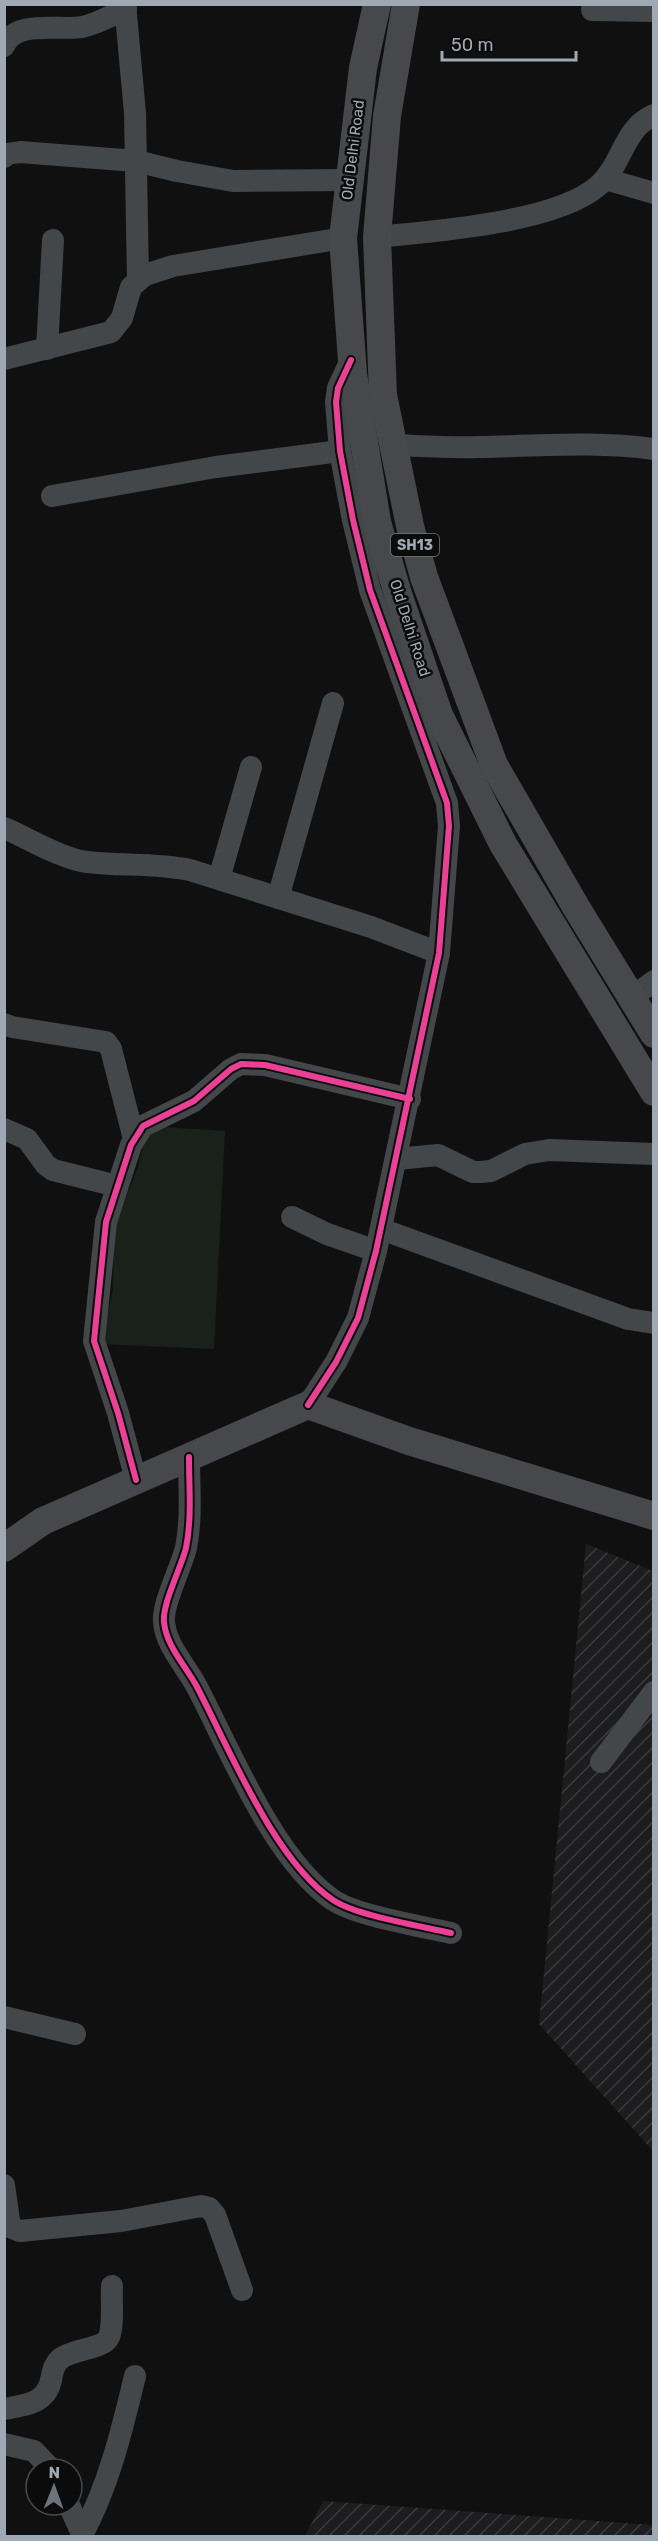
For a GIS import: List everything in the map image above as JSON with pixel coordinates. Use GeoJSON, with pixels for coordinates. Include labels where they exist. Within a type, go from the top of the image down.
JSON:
{"type":"FeatureCollection","features":[{"type":"Feature","properties":{"kind":"main road","name":"Old Delhi Road"},"geometry":{"type":"LineString","coordinates":[[377,4],[363,68],[343,238],[351,360],[377,522],[397,591],[439,715],[504,844],[654,1092]]}},
{"type":"Feature","properties":{"kind":"main road","name":"Old Delhi Road"},"geometry":{"type":"LineString","coordinates":[[406,4],[387,116],[377,237],[383,395],[392,445],[424,577],[494,765],[654,1034]]}},
{"type":"Feature","properties":{"kind":"main road"},"geometry":{"type":"LineString","coordinates":[[4,1548],[43,1521],[308,1405],[432,1448],[654,1516]]}},
{"type":"Feature","properties":{"kind":"street"},"geometry":{"type":"LineString","coordinates":[[4,46],[8,38],[15,33],[43,28],[83,27],[126,7],[135,112],[138,280]]}},
{"type":"Feature","properties":{"kind":"street"},"geometry":{"type":"LineString","coordinates":[[592,10],[654,11]]}},
{"type":"Feature","properties":{"kind":"street"},"geometry":{"type":"LineString","coordinates":[[377,237],[482,224],[532,215],[584,195],[605,179],[630,135],[646,118],[654,115]]}},
{"type":"Feature","properties":{"kind":"street"},"geometry":{"type":"LineString","coordinates":[[4,157],[7,154],[20,152],[136,161],[234,181],[349,180]]}},
{"type":"Feature","properties":{"kind":"street"},"geometry":{"type":"LineString","coordinates":[[605,179],[654,193]]}},
{"type":"Feature","properties":{"kind":"street"},"geometry":{"type":"LineString","coordinates":[[4,359],[111,332],[122,318],[131,287],[145,275],[173,266],[343,238]]}},
{"type":"Feature","properties":{"kind":"street"},"geometry":{"type":"LineString","coordinates":[[47,349],[53,240]]}},
{"type":"Feature","properties":{"kind":"street"},"geometry":{"type":"LineString","coordinates":[[308,1405],[336,1362],[358,1318],[376,1251],[410,1099],[439,953],[449,826],[447,803],[370,590],[340,451],[337,395],[342,377],[351,360]]}},
{"type":"Feature","properties":{"kind":"street"},"geometry":{"type":"LineString","coordinates":[[392,445],[479,447],[578,444],[654,449]]}},
{"type":"Feature","properties":{"kind":"street"},"geometry":{"type":"LineString","coordinates":[[52,496],[216,467],[340,451]]}},
{"type":"Feature","properties":{"kind":"street"},"geometry":{"type":"LineString","coordinates":[[279,898],[333,703]]}},
{"type":"Feature","properties":{"kind":"street"},"geometry":{"type":"LineString","coordinates":[[219,879],[250,767]]}},
{"type":"Feature","properties":{"kind":"street"},"geometry":{"type":"LineString","coordinates":[[4,828],[76,859],[173,867],[219,879],[371,927],[439,953]]}},
{"type":"Feature","properties":{"kind":"street"},"geometry":{"type":"LineString","coordinates":[[631,998],[654,981]]}},
{"type":"Feature","properties":{"kind":"street"},"geometry":{"type":"LineString","coordinates":[[4,1024],[106,1042],[111,1049],[134,1139]]}},
{"type":"Feature","properties":{"kind":"street"},"geometry":{"type":"LineString","coordinates":[[136,1480],[118,1413],[94,1341],[106,1222],[134,1139],[148,1122],[194,1101],[231,1068],[241,1064],[253,1063],[410,1099]]}},
{"type":"Feature","properties":{"kind":"street"},"geometry":{"type":"LineString","coordinates":[[4,1130],[27,1139],[46,1165],[53,1170],[117,1186]]}},
{"type":"Feature","properties":{"kind":"street"},"geometry":{"type":"LineString","coordinates":[[397,1159],[438,1155],[473,1172],[481,1172],[491,1171],[525,1154],[549,1150],[654,1154]]}},
{"type":"Feature","properties":{"kind":"street"},"geometry":{"type":"LineString","coordinates":[[292,1217],[327,1234],[376,1251]]}},
{"type":"Feature","properties":{"kind":"street"},"geometry":{"type":"LineString","coordinates":[[381,1229],[628,1319],[654,1323]]}},
{"type":"Feature","properties":{"kind":"street"},"geometry":{"type":"LineString","coordinates":[[189,1457],[189,1516],[185,1549],[164,1621],[171,1644],[196,1685],[232,1759],[281,1844],[300,1870],[322,1892],[335,1902],[353,1910],[452,1933]]}},
{"type":"Feature","properties":{"kind":"street"},"geometry":{"type":"LineString","coordinates":[[601,1762],[654,1692]]}},
{"type":"Feature","properties":{"kind":"street"},"geometry":{"type":"LineString","coordinates":[[4,2017],[75,2034]]}},
{"type":"Feature","properties":{"kind":"street"},"geometry":{"type":"LineString","coordinates":[[4,2185],[9,2227],[20,2231],[121,2221],[201,2206],[209,2208],[215,2215],[242,2290]]}},
{"type":"Feature","properties":{"kind":"street"},"geometry":{"type":"LineString","coordinates":[[4,2409],[40,2400],[47,2392],[55,2365],[60,2359],[77,2350],[106,2341],[110,2328],[112,2286]]}},
{"type":"Feature","properties":{"kind":"street"},"geometry":{"type":"LineString","coordinates":[[82,2536],[92,2517],[114,2457],[135,2376]]}},
{"type":"Feature","properties":{"kind":"street"},"geometry":{"type":"LineString","coordinates":[[4,2444],[34,2451],[40,2457]]}},
{"type":"Feature","properties":{"kind":"street"},"geometry":{"type":"LineString","coordinates":[[74,2517],[82,2536]]}},
{"type":"Feature","properties":{"kind":"shaded area"},"geometry":{"type":"Polygon","coordinates":[[[147,1126],[225,1131],[214,1349],[100,1344],[113,1291],[114,1228],[138,1167],[147,1126]]]}},
{"type":"Feature","properties":{"kind":"shaded area"},"geometry":{"type":"Polygon","coordinates":[[[586,1544],[653,1571],[653,2151],[539,2024],[586,1544]]]}},
{"type":"Feature","properties":{"kind":"shaded area"},"geometry":{"type":"Polygon","coordinates":[[[323,2501],[653,2525],[653,2536],[305,2536],[323,2501]]]}},
{"type":"Feature","properties":{"kind":"cycle path"},"geometry":{"type":"LineString","coordinates":[[308,1405],[336,1362],[358,1318],[376,1251],[439,953],[449,826],[447,803],[370,590],[353,520],[340,451],[336,402],[338,388],[351,360]]}},
{"type":"Feature","properties":{"kind":"cycle path"},"geometry":{"type":"LineString","coordinates":[[136,1480],[118,1413],[94,1341],[106,1222],[131,1145],[143,1126],[194,1101],[231,1069],[241,1064],[265,1065],[410,1099]]}},
{"type":"Feature","properties":{"kind":"cycle path"},"geometry":{"type":"LineString","coordinates":[[189,1457],[188,1537],[184,1556],[166,1606],[164,1622],[172,1648],[197,1687],[255,1802],[292,1859],[312,1882],[333,1900],[373,1916],[451,1933]]}}]}
